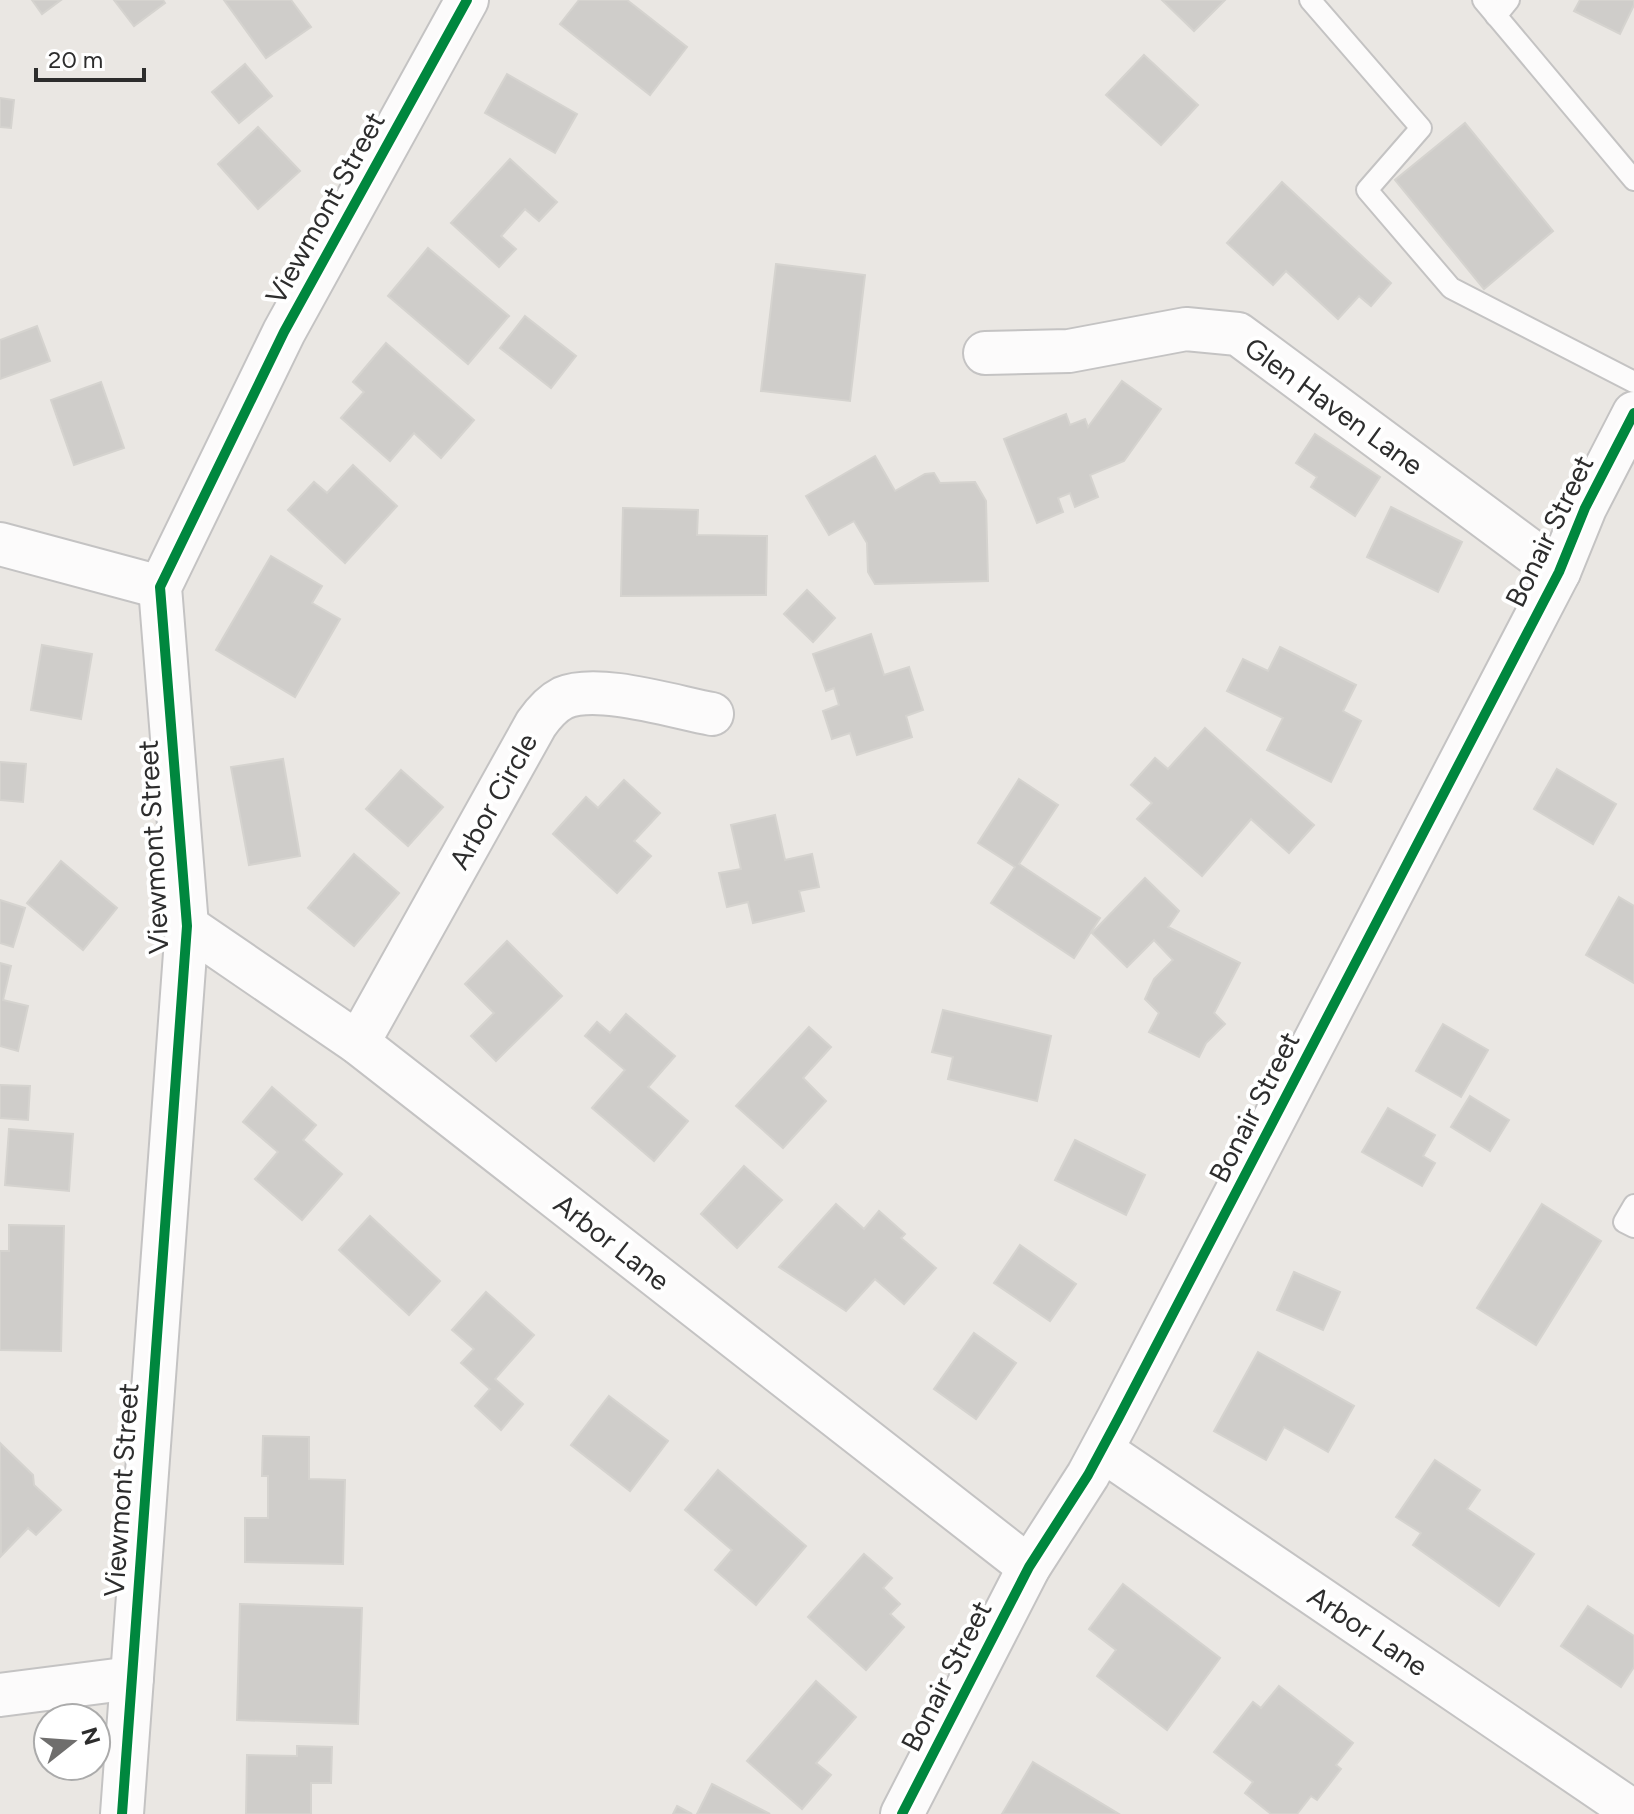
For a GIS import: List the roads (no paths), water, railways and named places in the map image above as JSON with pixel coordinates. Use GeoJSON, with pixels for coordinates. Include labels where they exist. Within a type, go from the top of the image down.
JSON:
{"type":"FeatureCollection","features":[{"type":"Feature","properties":{"kind":"street","name":"Viewmont Street"},"geometry":{"type":"LineString","coordinates":[[122,1814],[187,926],[160,587],[284,332],[455,5]]}},
{"type":"Feature","properties":{"kind":"street","name":"Glen Haven Lane"},"geometry":{"type":"LineString","coordinates":[[985,353],[1069,351],[1186,329],[1238,334],[1559,572]]}},
{"type":"Feature","properties":{"kind":"street","name":"Bonair Street"},"geometry":{"type":"LineString","coordinates":[[902,1814],[1029,1567],[1102,1450],[1559,572],[1585,508],[1634,413]]}},
{"type":"Feature","properties":{"kind":"street"},"geometry":{"type":"LineString","coordinates":[[0,544],[160,587]]}},
{"type":"Feature","properties":{"kind":"street","name":"Arbor Circle"},"geometry":{"type":"LineString","coordinates":[[358,1043],[536,724],[552,705],[572,696],[596,694],[712,714]]}},
{"type":"Feature","properties":{"kind":"street","name":"Arbor Lane"},"geometry":{"type":"LineString","coordinates":[[187,926],[358,1043],[1029,1567]]}},
{"type":"Feature","properties":{"kind":"street","name":"Arbor Lane"},"geometry":{"type":"LineString","coordinates":[[1102,1450],[1634,1812]]}},
{"type":"Feature","properties":{"kind":"street"},"geometry":{"type":"LineString","coordinates":[[0,1695],[132,1678]]}},
{"type":"Feature","properties":{"kind":"lane"},"geometry":{"type":"LineString","coordinates":[[1310,0],[1421,128],[1367,190],[1451,288],[1634,382]]}},
{"type":"Feature","properties":{"kind":"lane"},"geometry":{"type":"LineString","coordinates":[[1496,5],[1634,180]]}},
{"type":"Feature","properties":{"kind":"lane"},"geometry":{"type":"LineString","coordinates":[[1634,1205],[1624,1222],[1634,1227]]}}]}
